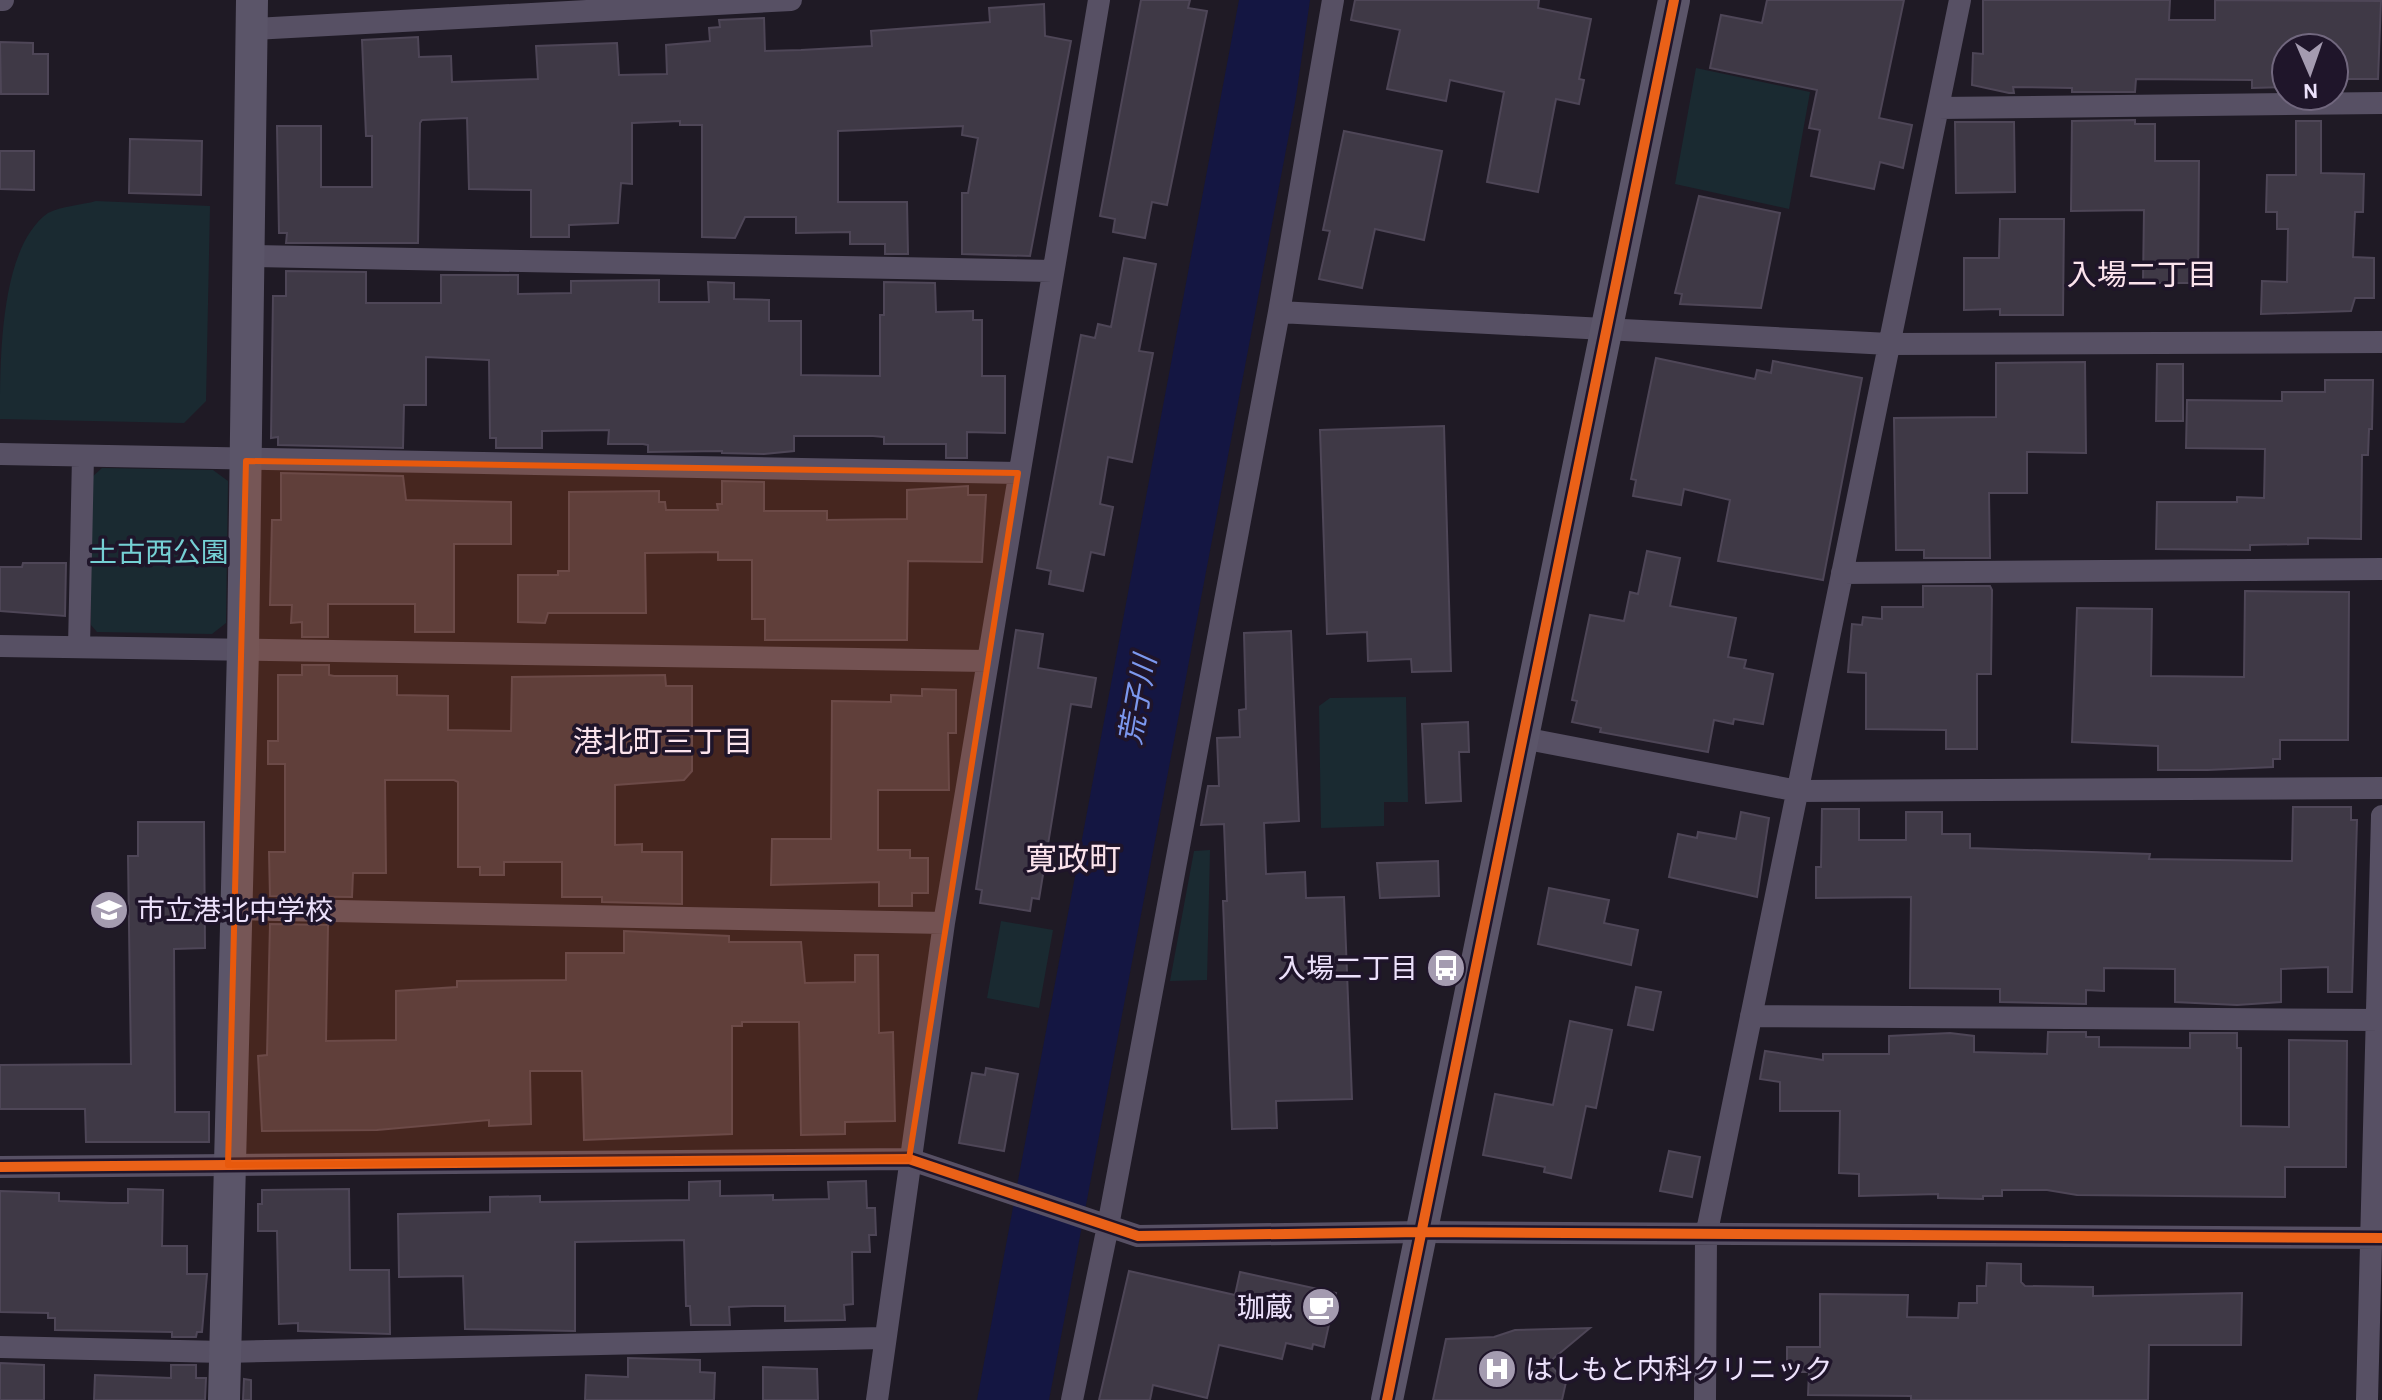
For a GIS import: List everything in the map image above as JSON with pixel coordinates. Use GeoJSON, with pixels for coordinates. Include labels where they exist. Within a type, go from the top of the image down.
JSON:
{"type":"FeatureCollection","features":[{"type":"Feature","properties":{"kind":"street"},"geometry":{"type":"LineString","coordinates":[[224,1400],[243,650],[252,15],[791,0]]}},
{"type":"Feature","properties":{"kind":"street"},"geometry":{"type":"LineString","coordinates":[[877,1400],[944,923],[1099,0]]}},
{"type":"Feature","properties":{"kind":"street"},"geometry":{"type":"LineString","coordinates":[[1072,1400],[1100,1223],[1279,312],[1333,0]]}},
{"type":"Feature","properties":{"kind":"street"},"geometry":{"type":"LineString","coordinates":[[1387,1400],[1674,0]]}},
{"type":"Feature","properties":{"kind":"street"},"geometry":{"type":"LineString","coordinates":[[1705,1400],[1706,1236],[1960,0]]}},
{"type":"Feature","properties":{"kind":"street"},"geometry":{"type":"LineString","coordinates":[[1938,108],[2382,103]]}},
{"type":"Feature","properties":{"kind":"street"},"geometry":{"type":"LineString","coordinates":[[249,256],[1052,271]]}},
{"type":"Feature","properties":{"kind":"street"},"geometry":{"type":"LineString","coordinates":[[1279,312],[1889,344],[2382,342]]}},
{"type":"Feature","properties":{"kind":"street"},"geometry":{"type":"LineString","coordinates":[[0,454],[246,461],[1018,473]]}},
{"type":"Feature","properties":{"kind":"street"},"geometry":{"type":"LineString","coordinates":[[79,647],[83,456]]}},
{"type":"Feature","properties":{"kind":"street"},"geometry":{"type":"LineString","coordinates":[[1842,573],[2382,569]]}},
{"type":"Feature","properties":{"kind":"street"},"geometry":{"type":"LineString","coordinates":[[0,646],[987,661]]}},
{"type":"Feature","properties":{"kind":"street"},"geometry":{"type":"LineString","coordinates":[[1523,738],[1798,791],[2382,788]]}},
{"type":"Feature","properties":{"kind":"street"},"geometry":{"type":"LineString","coordinates":[[2367,1400],[2377,1238],[2382,816]]}},
{"type":"Feature","properties":{"kind":"street"},"geometry":{"type":"LineString","coordinates":[[235,909],[944,923]]}},
{"type":"Feature","properties":{"kind":"street"},"geometry":{"type":"LineString","coordinates":[[1751,1016],[2379,1020]]}},
{"type":"Feature","properties":{"kind":"street"},"geometry":{"type":"LineString","coordinates":[[0,1167],[909,1159],[1138,1236],[1422,1232],[2377,1238]]}},
{"type":"Feature","properties":{"kind":"street"},"geometry":{"type":"LineString","coordinates":[[0,1347],[224,1352],[884,1338]]}},
{"type":"Feature","properties":{"kind":"highlighted area"},"geometry":{"type":"Polygon","coordinates":[[[246,461],[1018,473],[909,1159],[228,1165],[246,461]]]}},
{"type":"Feature","properties":{"kind":"green space"},"geometry":{"type":"Polygon","coordinates":[[[1696,68],[1810,92],[1789,209],[1675,184],[1696,68]]]}},
{"type":"Feature","properties":{"kind":"green space"},"geometry":{"type":"Polygon","coordinates":[[[96,201],[210,206],[206,401],[184,423],[0,419],[6,306],[20,251],[32,229],[48,213],[96,201]]]}},
{"type":"Feature","properties":{"kind":"green space","name":"土古西公園"},"geometry":{"type":"Polygon","coordinates":[[[102,468],[213,470],[228,481],[226,623],[212,634],[97,632],[91,625],[91,478],[102,468]]]}},
{"type":"Feature","properties":{"kind":"green space"},"geometry":{"type":"Polygon","coordinates":[[[1406,697],[1408,802],[1384,802],[1384,826],[1321,828],[1319,706],[1330,698],[1406,697]]]}},
{"type":"Feature","properties":{"kind":"green space"},"geometry":{"type":"Polygon","coordinates":[[[1210,850],[1207,980],[1170,981],[1194,851],[1210,850]]]}},
{"type":"Feature","properties":{"kind":"green space"},"geometry":{"type":"Polygon","coordinates":[[[1001,921],[1053,930],[1039,1008],[987,998],[1001,921]]]}},
{"type":"Feature","properties":{"kind":"water","name":"荒子川"},"geometry":{"type":"Polygon","coordinates":[[[1239,0],[1310,0],[1296,97],[1049,1400],[977,1400],[1239,0]]]}},
{"type":"Feature","properties":{"kind":"building"},"geometry":{"type":"Polygon","coordinates":[[[1141,0],[1190,0],[1188,8],[1207,11],[1167,205],[1152,202],[1145,238],[1113,232],[1115,219],[1100,216],[1141,0]]]}},
{"type":"Feature","properties":{"kind":"building"},"geometry":{"type":"Polygon","coordinates":[[[1355,0],[1539,0],[1538,8],[1591,19],[1579,79],[1584,80],[1579,104],[1556,99],[1538,192],[1487,182],[1504,92],[1450,80],[1446,101],[1387,89],[1400,30],[1351,20],[1355,0]]]}},
{"type":"Feature","properties":{"kind":"building"},"geometry":{"type":"Polygon","coordinates":[[[1767,0],[1904,0],[1879,118],[1912,125],[1903,168],[1880,162],[1874,189],[1811,176],[1820,130],[1809,128],[1817,90],[1710,68],[1721,15],[1762,23],[1767,0]]]}},
{"type":"Feature","properties":{"kind":"building"},"geometry":{"type":"Polygon","coordinates":[[[1983,0],[2170,0],[2169,20],[2215,20],[2215,0],[2381,1],[2378,79],[2350,79],[2350,32],[2270,32],[2270,87],[2252,88],[2252,80],[2136,79],[2135,92],[2072,92],[2072,88],[2013,87],[2014,93],[2009,93],[1972,85],[1973,53],[1983,54],[1983,0]]]}},
{"type":"Feature","properties":{"kind":"building"},"geometry":{"type":"Polygon","coordinates":[[[1044,4],[1045,36],[1071,41],[1030,256],[962,254],[962,193],[968,193],[978,138],[962,135],[963,126],[838,131],[838,202],[907,202],[908,254],[885,254],[885,244],[850,244],[850,232],[796,233],[796,217],[745,217],[735,238],[702,237],[702,125],[680,125],[680,121],[632,123],[632,184],[621,183],[618,223],[569,225],[569,237],[531,237],[531,190],[469,189],[467,118],[422,120],[420,123],[418,243],[286,243],[287,233],[279,233],[277,126],[321,126],[321,187],[372,187],[372,136],[366,136],[362,40],[418,37],[419,57],[451,56],[452,82],[538,79],[536,46],[617,43],[619,75],[667,74],[666,45],[710,41],[709,28],[720,27],[719,20],[764,18],[765,51],[801,50],[872,46],[871,31],[990,22],[989,8],[1044,4]]]}},
{"type":"Feature","properties":{"kind":"building"},"geometry":{"type":"Polygon","coordinates":[[[0,42],[33,43],[33,54],[48,54],[48,94],[1,94],[0,42]]]}},
{"type":"Feature","properties":{"kind":"building"},"geometry":{"type":"Polygon","coordinates":[[[2135,120],[2135,124],[2155,124],[2155,161],[2199,161],[2198,283],[2143,283],[2144,210],[2071,211],[2072,121],[2135,120]]]}},
{"type":"Feature","properties":{"kind":"building"},"geometry":{"type":"Polygon","coordinates":[[[2296,121],[2321,121],[2321,173],[2364,174],[2363,212],[2355,212],[2353,257],[2374,258],[2374,298],[2355,298],[2351,311],[2261,314],[2262,281],[2287,282],[2288,229],[2277,229],[2277,212],[2266,212],[2267,175],[2296,175],[2296,121]]]}},
{"type":"Feature","properties":{"kind":"building"},"geometry":{"type":"Polygon","coordinates":[[[1955,122],[2014,122],[2015,192],[1956,193],[1955,122]]]}},
{"type":"Feature","properties":{"kind":"building"},"geometry":{"type":"Polygon","coordinates":[[[1344,131],[1442,151],[1424,240],[1375,229],[1362,288],[1319,279],[1330,231],[1323,230],[1344,131]]]}},
{"type":"Feature","properties":{"kind":"building"},"geometry":{"type":"Polygon","coordinates":[[[130,139],[202,141],[201,195],[129,193],[130,139]]]}},
{"type":"Feature","properties":{"kind":"building"},"geometry":{"type":"Polygon","coordinates":[[[0,151],[34,151],[34,190],[0,189],[0,151]]]}},
{"type":"Feature","properties":{"kind":"building"},"geometry":{"type":"Polygon","coordinates":[[[1699,196],[1780,213],[1761,308],[1680,304],[1682,294],[1675,293],[1699,196]]]}},
{"type":"Feature","properties":{"kind":"building"},"geometry":{"type":"Polygon","coordinates":[[[2000,219],[2064,219],[2063,315],[2000,315],[2000,309],[1964,310],[1964,258],[1999,258],[2000,219]]]}},
{"type":"Feature","properties":{"kind":"building"},"geometry":{"type":"Polygon","coordinates":[[[1124,258],[1156,264],[1139,351],[1153,353],[1132,462],[1108,457],[1100,504],[1113,507],[1104,555],[1091,552],[1083,591],[1049,584],[1051,571],[1037,568],[1081,335],[1095,338],[1098,324],[1111,327],[1124,258]]]}},
{"type":"Feature","properties":{"kind":"building"},"geometry":{"type":"Polygon","coordinates":[[[286,271],[366,272],[366,303],[441,303],[441,275],[518,275],[518,294],[571,293],[571,281],[659,280],[659,302],[709,302],[708,282],[734,283],[734,299],[769,300],[769,321],[801,321],[801,375],[880,376],[880,315],[884,315],[884,282],[935,283],[936,312],[973,311],[973,320],[982,320],[982,376],[1005,376],[1005,433],[967,432],[967,458],[946,458],[946,444],[884,444],[884,437],[873,436],[794,436],[794,451],[764,454],[648,452],[648,445],[643,444],[608,444],[609,430],[542,431],[542,448],[496,448],[496,438],[490,438],[489,360],[426,357],[426,405],[404,405],[403,448],[278,445],[278,437],[271,438],[273,296],[286,296],[286,271]]]}},
{"type":"Feature","properties":{"kind":"building"},"geometry":{"type":"Polygon","coordinates":[[[1656,358],[1755,379],[1757,370],[1771,373],[1773,361],[1862,378],[1823,580],[1718,561],[1730,500],[1684,489],[1681,505],[1633,496],[1636,480],[1631,479],[1656,358]]]}},
{"type":"Feature","properties":{"kind":"building"},"geometry":{"type":"Polygon","coordinates":[[[2085,362],[2086,453],[2027,452],[2027,493],[1989,493],[1990,558],[1924,558],[1924,550],[1896,550],[1894,418],[1996,417],[1996,363],[2085,362]]]}},
{"type":"Feature","properties":{"kind":"building"},"geometry":{"type":"Polygon","coordinates":[[[2157,364],[2183,364],[2183,421],[2156,421],[2157,364]]]}},
{"type":"Feature","properties":{"kind":"building"},"geometry":{"type":"Polygon","coordinates":[[[2325,380],[2373,380],[2372,429],[2369,429],[2368,455],[2362,455],[2361,539],[2308,538],[2308,544],[2250,545],[2250,550],[2156,549],[2157,502],[2237,502],[2237,497],[2264,498],[2265,449],[2186,448],[2187,400],[2282,401],[2282,392],[2325,392],[2325,380]]]}},
{"type":"Feature","properties":{"kind":"building"},"geometry":{"type":"Polygon","coordinates":[[[1444,426],[1451,671],[1412,672],[1411,659],[1368,661],[1367,632],[1327,634],[1320,430],[1444,426]]]}},
{"type":"Feature","properties":{"kind":"building"},"geometry":{"type":"Polygon","coordinates":[[[281,473],[403,476],[406,500],[511,502],[511,544],[454,544],[454,632],[415,632],[415,604],[328,604],[328,637],[302,637],[302,622],[291,623],[292,605],[270,605],[272,520],[281,520],[281,473]]]}},
{"type":"Feature","properties":{"kind":"building"},"geometry":{"type":"Polygon","coordinates":[[[722,481],[764,482],[764,511],[827,511],[827,520],[907,519],[907,490],[968,486],[968,495],[986,495],[982,562],[908,561],[907,640],[765,640],[765,619],[752,619],[752,560],[718,560],[718,552],[645,553],[646,613],[548,613],[545,623],[518,622],[518,575],[558,575],[558,571],[569,571],[569,492],[659,491],[659,502],[665,502],[666,510],[718,510],[717,504],[722,504],[722,481]]]}},
{"type":"Feature","properties":{"kind":"building"},"geometry":{"type":"Polygon","coordinates":[[[1647,551],[1680,558],[1670,606],[1736,618],[1728,657],[1746,660],[1744,668],[1773,674],[1763,724],[1734,719],[1733,724],[1714,720],[1708,752],[1600,732],[1601,728],[1572,722],[1577,701],[1572,700],[1590,615],[1624,621],[1630,592],[1638,594],[1647,551]]]}},
{"type":"Feature","properties":{"kind":"building"},"geometry":{"type":"Polygon","coordinates":[[[23,563],[66,563],[65,616],[0,611],[0,567],[22,567],[23,563]]]}},
{"type":"Feature","properties":{"kind":"building"},"geometry":{"type":"Polygon","coordinates":[[[1923,586],[1990,586],[1992,590],[1991,674],[1977,674],[1977,749],[1946,749],[1946,730],[1866,729],[1866,673],[1848,672],[1852,624],[1862,625],[1863,617],[1882,619],[1882,607],[1923,607],[1923,586]]]}},
{"type":"Feature","properties":{"kind":"building"},"geometry":{"type":"Polygon","coordinates":[[[2245,591],[2349,592],[2348,740],[2280,740],[2280,759],[2273,759],[2273,767],[2208,770],[2158,770],[2158,746],[2072,742],[2077,608],[2152,609],[2151,676],[2244,677],[2245,591]]]}},
{"type":"Feature","properties":{"kind":"building"},"geometry":{"type":"Polygon","coordinates":[[[1016,630],[1043,634],[1038,668],[1096,678],[1091,707],[1071,704],[1039,899],[1032,898],[1030,911],[980,903],[982,890],[976,889],[1016,630]]]}},
{"type":"Feature","properties":{"kind":"building"},"geometry":{"type":"Polygon","coordinates":[[[1291,631],[1299,821],[1264,823],[1266,874],[1305,872],[1306,898],[1344,897],[1352,1099],[1276,1101],[1277,1128],[1232,1129],[1223,901],[1227,901],[1224,824],[1201,825],[1208,786],[1219,786],[1217,738],[1240,737],[1239,710],[1246,709],[1244,633],[1291,631]]]}},
{"type":"Feature","properties":{"kind":"building"},"geometry":{"type":"Polygon","coordinates":[[[302,665],[329,665],[329,675],[334,676],[397,676],[397,695],[448,696],[448,730],[511,731],[512,677],[665,675],[666,686],[692,686],[692,771],[684,780],[615,785],[615,845],[642,844],[642,852],[682,852],[682,904],[602,902],[602,897],[562,897],[562,862],[504,862],[504,875],[480,875],[480,867],[458,867],[458,782],[454,780],[385,780],[386,873],[353,873],[352,897],[270,896],[269,852],[285,852],[285,764],[268,764],[268,741],[278,741],[278,675],[302,675],[302,665]]]}},
{"type":"Feature","properties":{"kind":"building"},"geometry":{"type":"Polygon","coordinates":[[[922,689],[956,690],[956,733],[948,733],[949,790],[878,790],[878,850],[910,850],[910,858],[928,858],[928,893],[912,893],[912,906],[879,906],[879,882],[771,885],[772,839],[831,839],[832,701],[891,702],[891,695],[922,696],[922,689]]]}},
{"type":"Feature","properties":{"kind":"building"},"geometry":{"type":"Polygon","coordinates":[[[1468,722],[1469,752],[1459,752],[1461,801],[1426,803],[1422,724],[1468,722]]]}},
{"type":"Feature","properties":{"kind":"building"},"geometry":{"type":"Polygon","coordinates":[[[2293,807],[2351,807],[2351,820],[2357,820],[2352,992],[2328,992],[2328,967],[2281,969],[2281,1002],[2237,1005],[2175,1002],[2175,969],[2104,968],[2104,991],[2086,990],[2086,1004],[2000,1002],[2000,989],[1910,988],[1911,897],[1816,898],[1816,867],[1821,867],[1822,809],[1859,809],[1859,840],[1906,840],[1906,812],[1942,812],[1942,834],[1970,834],[1970,848],[2150,854],[2149,859],[2292,861],[2293,807]]]}},
{"type":"Feature","properties":{"kind":"building"},"geometry":{"type":"Polygon","coordinates":[[[1741,812],[1769,818],[1757,897],[1669,877],[1678,834],[1697,838],[1698,832],[1736,839],[1741,812]]]}},
{"type":"Feature","properties":{"kind":"building"},"geometry":{"type":"Polygon","coordinates":[[[138,822],[204,822],[205,948],[174,949],[175,1112],[209,1112],[209,1142],[86,1142],[85,1109],[0,1109],[0,1065],[131,1064],[128,856],[138,856],[138,822]]]}},
{"type":"Feature","properties":{"kind":"building"},"geometry":{"type":"Polygon","coordinates":[[[1438,861],[1439,896],[1380,898],[1377,863],[1438,861]]]}},
{"type":"Feature","properties":{"kind":"building"},"geometry":{"type":"Polygon","coordinates":[[[1549,888],[1609,900],[1604,923],[1638,930],[1631,965],[1538,944],[1549,888]]]}},
{"type":"Feature","properties":{"kind":"building"},"geometry":{"type":"Polygon","coordinates":[[[270,924],[328,925],[326,1041],[396,1040],[396,991],[457,987],[457,981],[566,980],[566,953],[624,953],[624,931],[729,936],[729,942],[801,942],[805,983],[855,982],[855,955],[878,955],[879,1033],[893,1032],[895,1121],[845,1122],[845,1134],[801,1135],[799,1022],[742,1022],[742,1026],[732,1026],[732,1134],[584,1140],[582,1071],[530,1071],[531,1124],[489,1126],[489,1120],[377,1130],[262,1131],[258,1056],[267,1055],[270,924]]]}},
{"type":"Feature","properties":{"kind":"building"},"geometry":{"type":"Polygon","coordinates":[[[1636,987],[1661,992],[1653,1030],[1628,1025],[1636,987]]]}},
{"type":"Feature","properties":{"kind":"building"},"geometry":{"type":"Polygon","coordinates":[[[1570,1021],[1612,1030],[1596,1108],[1586,1106],[1571,1178],[1544,1172],[1545,1167],[1483,1155],[1495,1094],[1553,1105],[1570,1021]]]}},
{"type":"Feature","properties":{"kind":"building"},"geometry":{"type":"Polygon","coordinates":[[[2048,1032],[2086,1032],[2086,1037],[2099,1037],[2099,1047],[2190,1048],[2190,1033],[2237,1033],[2237,1048],[2241,1048],[2241,1126],[2289,1127],[2289,1040],[2347,1041],[2346,1167],[2285,1167],[2285,1197],[2077,1195],[2047,1190],[2002,1190],[2002,1196],[1983,1196],[1983,1199],[1938,1198],[1938,1194],[1859,1196],[1859,1174],[1839,1173],[1840,1111],[1780,1111],[1780,1082],[1760,1079],[1765,1051],[1823,1060],[1823,1054],[1889,1054],[1889,1036],[1950,1033],[1974,1036],[1974,1052],[2047,1054],[2048,1032]]]}},
{"type":"Feature","properties":{"kind":"building"},"geometry":{"type":"Polygon","coordinates":[[[986,1068],[1018,1074],[1004,1151],[959,1143],[972,1073],[985,1075],[986,1068]]]}},
{"type":"Feature","properties":{"kind":"building"},"geometry":{"type":"Polygon","coordinates":[[[1669,1151],[1700,1157],[1692,1197],[1660,1191],[1669,1151]]]}},
{"type":"Feature","properties":{"kind":"building"},"geometry":{"type":"Polygon","coordinates":[[[720,1181],[720,1196],[773,1195],[773,1200],[829,1199],[828,1182],[866,1181],[867,1208],[875,1208],[876,1235],[869,1235],[870,1252],[852,1252],[853,1304],[844,1305],[845,1320],[785,1321],[785,1306],[753,1306],[729,1307],[730,1325],[691,1325],[690,1306],[686,1306],[684,1240],[575,1242],[575,1331],[465,1329],[463,1276],[399,1277],[398,1214],[490,1212],[490,1197],[540,1196],[540,1202],[689,1200],[689,1182],[720,1181]]]}},
{"type":"Feature","properties":{"kind":"building"},"geometry":{"type":"Polygon","coordinates":[[[128,1189],[163,1190],[162,1246],[187,1246],[187,1274],[207,1274],[202,1332],[197,1332],[196,1337],[172,1337],[172,1332],[55,1330],[55,1318],[48,1318],[48,1313],[0,1312],[0,1191],[59,1193],[59,1201],[128,1203],[128,1189]]]}},
{"type":"Feature","properties":{"kind":"building"},"geometry":{"type":"Polygon","coordinates":[[[349,1189],[350,1270],[389,1270],[390,1334],[298,1331],[298,1323],[279,1324],[277,1231],[258,1231],[258,1204],[262,1204],[262,1190],[349,1189]]]}},
{"type":"Feature","properties":{"kind":"building"},"geometry":{"type":"Polygon","coordinates":[[[1987,1263],[2021,1264],[2021,1282],[2025,1286],[2093,1287],[2093,1296],[2242,1293],[2241,1345],[2149,1345],[2148,1400],[1911,1400],[1911,1396],[1808,1395],[1809,1372],[1787,1372],[1787,1347],[1820,1347],[1820,1294],[1908,1295],[1907,1317],[1958,1318],[1959,1303],[1977,1303],[1977,1286],[1986,1286],[1987,1263]]]}},
{"type":"Feature","properties":{"kind":"building"},"geometry":{"type":"Polygon","coordinates":[[[1129,1271],[1235,1295],[1240,1272],[1336,1293],[1324,1347],[1313,1344],[1312,1349],[1286,1343],[1282,1359],[1219,1345],[1207,1398],[1153,1385],[1150,1400],[1099,1400],[1129,1271]]]}},
{"type":"Feature","properties":{"kind":"building","name":"はしもと内科クリニック"},"geometry":{"type":"Polygon","coordinates":[[[1590,1328],[1548,1363],[1566,1382],[1562,1400],[1433,1400],[1446,1339],[1494,1337],[1515,1330],[1590,1328]]]}},
{"type":"Feature","properties":{"kind":"building"},"geometry":{"type":"Polygon","coordinates":[[[628,1358],[700,1360],[700,1372],[715,1373],[714,1400],[585,1400],[586,1375],[628,1377],[628,1358]]]}},
{"type":"Feature","properties":{"kind":"building"},"geometry":{"type":"Polygon","coordinates":[[[0,1363],[44,1365],[44,1400],[0,1400],[0,1363]]]}},
{"type":"Feature","properties":{"kind":"building"},"geometry":{"type":"Polygon","coordinates":[[[171,1365],[196,1365],[196,1378],[206,1378],[205,1400],[94,1400],[95,1375],[171,1378],[171,1365]]]}},
{"type":"Feature","properties":{"kind":"building"},"geometry":{"type":"Polygon","coordinates":[[[763,1367],[817,1369],[818,1400],[763,1400],[763,1367]]]}},
{"type":"Feature","properties":{"kind":"building"},"geometry":{"type":"Polygon","coordinates":[[[244,1379],[251,1380],[251,1400],[243,1400],[244,1379]]]}},
{"type":"Feature","properties":{"kind":"cycle path"},"geometry":{"type":"LineString","coordinates":[[1387,1400],[1674,0]]}},
{"type":"Feature","properties":{"kind":"cycle path"},"geometry":{"type":"LineString","coordinates":[[0,1167],[909,1159],[1138,1236],[1422,1232],[2382,1238]]}},
{"type":"Feature","properties":{"kind":"place","name":"市立港北中学校"},"geometry":{"type":"Point","coordinates":[109,910]}},
{"type":"Feature","properties":{"kind":"place","name":"入場二丁目"},"geometry":{"type":"Point","coordinates":[1446,968]}},
{"type":"Feature","properties":{"kind":"place","name":"珈蔵"},"geometry":{"type":"Point","coordinates":[1321,1307]}},
{"type":"Feature","properties":{"kind":"place","name":"はしもと内科クリニック"},"geometry":{"type":"Point","coordinates":[1497,1369]}},
{"type":"Feature","properties":{"kind":"district","name":"入場二丁目"},"geometry":{"type":"Point","coordinates":[2142,275]}},
{"type":"Feature","properties":{"kind":"district","name":"港北町三丁目"},"geometry":{"type":"Point","coordinates":[663,742]}},
{"type":"Feature","properties":{"kind":"district","name":"寛政町"},"geometry":{"type":"Point","coordinates":[1073,859]}}]}
